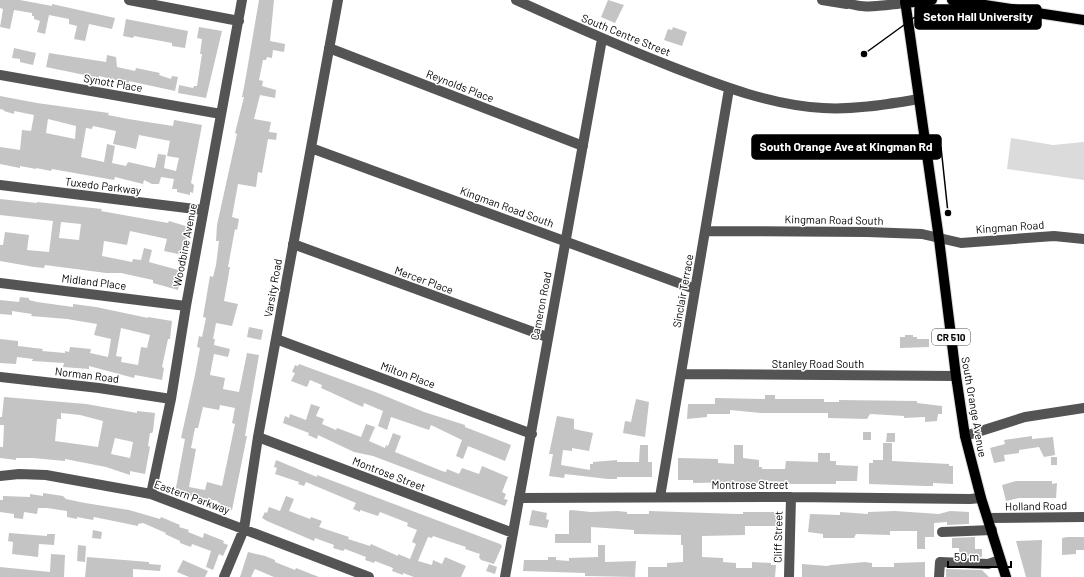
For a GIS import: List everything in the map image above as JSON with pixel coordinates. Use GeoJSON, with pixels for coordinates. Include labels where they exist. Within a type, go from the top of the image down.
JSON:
{"type":"FeatureCollection","features":[{"type":"Feature","properties":{"kind":"main road"},"geometry":{"type":"LineString","coordinates":[[905,2],[932,0]]}},
{"type":"Feature","properties":{"kind":"main road"},"geometry":{"type":"LineString","coordinates":[[952,0],[1084,20]]}},
{"type":"Feature","properties":{"kind":"main road","name":"South Orange Avenue"},"geometry":{"type":"LineString","coordinates":[[905,2],[939,239],[965,436],[1006,577]]}},
{"type":"Feature","properties":{"kind":"street"},"geometry":{"type":"LineString","coordinates":[[129,0],[239,21]]}},
{"type":"Feature","properties":{"kind":"street","name":"Woodbine Avenue"},"geometry":{"type":"LineString","coordinates":[[151,494],[170,399],[242,0]]}},
{"type":"Feature","properties":{"kind":"street","name":"Varsity Road"},"geometry":{"type":"LineString","coordinates":[[224,577],[244,529],[258,437],[338,0]]}},
{"type":"Feature","properties":{"kind":"street","name":"South Centre Street"},"geometry":{"type":"LineString","coordinates":[[516,0],[602,39],[729,89],[797,106],[851,108],[919,99]]}},
{"type":"Feature","properties":{"kind":"street"},"geometry":{"type":"LineString","coordinates":[[822,0],[866,6],[905,2]]}},
{"type":"Feature","properties":{"kind":"street","name":"Cameron Road"},"geometry":{"type":"LineString","coordinates":[[505,577],[602,39]]}},
{"type":"Feature","properties":{"kind":"street","name":"Reynolds Place"},"geometry":{"type":"LineString","coordinates":[[329,48],[583,146]]}},
{"type":"Feature","properties":{"kind":"street","name":"Synott Place"},"geometry":{"type":"LineString","coordinates":[[0,75],[221,114]]}},
{"type":"Feature","properties":{"kind":"street","name":"Sinclair Terrace"},"geometry":{"type":"LineString","coordinates":[[660,497],[729,89]]}},
{"type":"Feature","properties":{"kind":"street","name":"Kingman Road South"},"geometry":{"type":"LineString","coordinates":[[311,148],[695,289]]}},
{"type":"Feature","properties":{"kind":"street","name":"Tuxedo Parkway"},"geometry":{"type":"LineString","coordinates":[[0,185],[204,210]]}},
{"type":"Feature","properties":{"kind":"street","name":"Kingman Road South"},"geometry":{"type":"LineString","coordinates":[[705,231],[867,232],[922,234],[939,239]]}},
{"type":"Feature","properties":{"kind":"street","name":"Kingman Road"},"geometry":{"type":"LineString","coordinates":[[939,239],[961,243],[1054,236],[1084,239]]}},
{"type":"Feature","properties":{"kind":"street","name":"Mercer Place"},"geometry":{"type":"LineString","coordinates":[[293,244],[547,338]]}},
{"type":"Feature","properties":{"kind":"street","name":"Midland Place"},"geometry":{"type":"LineString","coordinates":[[0,283],[186,306]]}},
{"type":"Feature","properties":{"kind":"street","name":"Milton Place"},"geometry":{"type":"LineString","coordinates":[[276,339],[532,434]]}},
{"type":"Feature","properties":{"kind":"street","name":"Stanley Road South"},"geometry":{"type":"LineString","coordinates":[[681,374],[956,376]]}},
{"type":"Feature","properties":{"kind":"street","name":"Norman Road"},"geometry":{"type":"LineString","coordinates":[[0,377],[99,388],[170,399]]}},
{"type":"Feature","properties":{"kind":"street"},"geometry":{"type":"LineString","coordinates":[[965,436],[1025,417],[1084,408]]}},
{"type":"Feature","properties":{"kind":"street","name":"Montrose Street"},"geometry":{"type":"LineString","coordinates":[[258,437],[513,533]]}},
{"type":"Feature","properties":{"kind":"street","name":"Eastern Parkway"},"geometry":{"type":"LineString","coordinates":[[0,476],[19,474],[46,475],[151,494],[369,577]]}},
{"type":"Feature","properties":{"kind":"street","name":"Montrose Street"},"geometry":{"type":"LineString","coordinates":[[519,498],[791,497],[970,500],[982,498]]}},
{"type":"Feature","properties":{"kind":"street","name":"Cliff Street"},"geometry":{"type":"LineString","coordinates":[[790,577],[791,497]]}},
{"type":"Feature","properties":{"kind":"street","name":"Holland Road"},"geometry":{"type":"LineString","coordinates":[[988,518],[1084,517]]}},
{"type":"Feature","properties":{"kind":"street"},"geometry":{"type":"LineString","coordinates":[[942,532],[992,530]]}},
{"type":"Feature","properties":{"kind":"street"},"geometry":{"type":"LineString","coordinates":[[939,577],[940,562],[988,564],[1000,560]]}},
{"type":"Feature","properties":{"kind":"shaded area"},"geometry":{"type":"Polygon","coordinates":[[[1011,138],[1053,145],[1084,142],[1084,180],[1007,169],[1011,138]]]}},
{"type":"Feature","properties":{"kind":"building"},"geometry":{"type":"Polygon","coordinates":[[[0,0],[20,0],[52,6],[52,4],[115,18],[112,29],[89,24],[85,41],[74,39],[77,26],[69,24],[69,19],[49,15],[45,34],[37,32],[40,21],[34,19],[32,13],[14,10],[10,29],[0,27],[3,9],[0,8],[0,0]]]}},
{"type":"Feature","properties":{"kind":"building"},"geometry":{"type":"Polygon","coordinates":[[[259,0],[274,0],[270,41],[285,44],[284,52],[273,50],[272,58],[267,57],[266,60],[263,60],[259,80],[263,81],[262,86],[276,90],[275,98],[260,95],[254,119],[271,122],[269,132],[277,133],[276,140],[268,139],[262,173],[258,172],[256,187],[238,184],[232,217],[239,219],[237,230],[235,229],[228,267],[230,267],[224,301],[238,304],[232,326],[216,323],[213,339],[215,339],[214,345],[230,349],[228,357],[214,354],[210,375],[225,378],[223,389],[239,392],[247,353],[259,355],[245,436],[247,436],[232,510],[219,508],[220,503],[217,502],[218,501],[175,493],[185,439],[181,438],[200,348],[197,347],[199,336],[202,337],[206,318],[203,317],[210,276],[213,277],[216,265],[219,241],[216,241],[217,225],[237,134],[235,133],[244,97],[242,97],[259,0]],[[220,405],[219,410],[203,407],[198,428],[195,428],[191,448],[196,449],[189,487],[205,490],[207,482],[222,486],[235,424],[232,423],[235,408],[220,405]]]}},
{"type":"Feature","properties":{"kind":"building"},"geometry":{"type":"Polygon","coordinates":[[[608,0],[624,5],[615,23],[601,17],[608,0]]]}},
{"type":"Feature","properties":{"kind":"building"},"geometry":{"type":"Polygon","coordinates":[[[126,19],[188,31],[185,48],[172,46],[172,43],[134,36],[133,38],[123,36],[126,19]]]}},
{"type":"Feature","properties":{"kind":"building"},"geometry":{"type":"Polygon","coordinates":[[[199,27],[222,31],[206,98],[178,93],[179,85],[193,88],[194,86],[197,86],[202,54],[200,54],[202,39],[197,38],[199,27]]]}},
{"type":"Feature","properties":{"kind":"building"},"geometry":{"type":"Polygon","coordinates":[[[673,27],[687,32],[682,46],[664,40],[668,29],[672,30],[673,27]]]}},
{"type":"Feature","properties":{"kind":"building"},"geometry":{"type":"Polygon","coordinates":[[[14,48],[36,53],[33,65],[20,62],[20,59],[12,58],[14,48]]]}},
{"type":"Feature","properties":{"kind":"building"},"geometry":{"type":"Polygon","coordinates":[[[49,53],[106,62],[107,55],[116,57],[117,67],[135,71],[136,68],[160,73],[159,75],[171,79],[172,76],[178,77],[175,91],[129,81],[129,83],[99,76],[99,78],[46,67],[49,53]]]}},
{"type":"Feature","properties":{"kind":"building"},"geometry":{"type":"Polygon","coordinates":[[[0,96],[37,103],[109,113],[108,115],[173,126],[174,120],[202,125],[191,183],[194,185],[193,193],[190,192],[190,195],[177,192],[177,189],[172,189],[174,179],[161,177],[159,184],[152,184],[144,180],[143,184],[115,177],[114,180],[52,169],[51,171],[20,166],[20,168],[0,164],[0,147],[20,150],[22,130],[31,131],[34,115],[14,111],[14,114],[0,109],[0,96]],[[48,119],[46,133],[75,139],[76,126],[48,119]],[[93,126],[92,129],[86,128],[81,157],[104,162],[107,144],[115,146],[112,163],[126,166],[128,162],[155,168],[158,154],[166,155],[164,168],[176,171],[179,158],[167,156],[170,141],[139,135],[136,149],[113,144],[116,131],[93,126]]]}},
{"type":"Feature","properties":{"kind":"building"},"geometry":{"type":"Polygon","coordinates":[[[0,199],[102,209],[101,211],[168,223],[169,221],[189,227],[183,255],[164,251],[167,239],[130,231],[127,245],[104,241],[102,256],[132,262],[133,259],[141,260],[144,248],[152,250],[149,262],[182,271],[178,290],[153,283],[153,280],[121,273],[106,273],[45,265],[44,268],[0,261],[0,245],[3,245],[5,232],[29,235],[27,250],[49,252],[53,221],[0,215],[0,199]],[[61,222],[59,238],[79,240],[81,224],[61,222]]]}},
{"type":"Feature","properties":{"kind":"building"},"geometry":{"type":"Polygon","coordinates":[[[20,297],[29,298],[29,300],[37,302],[73,307],[73,304],[96,307],[148,318],[172,321],[170,339],[168,339],[162,367],[164,368],[162,380],[135,375],[134,378],[89,366],[89,369],[63,367],[64,363],[32,361],[33,359],[17,357],[16,364],[0,363],[0,339],[18,341],[18,346],[43,349],[42,351],[65,353],[65,351],[69,352],[70,347],[91,349],[90,353],[108,357],[111,339],[94,335],[97,324],[67,319],[31,316],[32,314],[12,311],[12,315],[0,314],[0,300],[19,302],[20,297]],[[121,328],[116,356],[122,357],[121,362],[138,365],[141,347],[147,348],[150,335],[121,328]]]}},
{"type":"Feature","properties":{"kind":"building"},"geometry":{"type":"Polygon","coordinates":[[[249,327],[263,330],[261,340],[247,337],[249,327]]]}},
{"type":"Feature","properties":{"kind":"building"},"geometry":{"type":"Polygon","coordinates":[[[905,335],[913,335],[913,337],[917,337],[917,339],[929,339],[929,347],[900,348],[900,337],[905,337],[905,335]]]}},
{"type":"Feature","properties":{"kind":"building"},"geometry":{"type":"Polygon","coordinates":[[[299,364],[378,393],[424,412],[465,425],[465,427],[511,445],[505,461],[468,446],[463,459],[456,456],[462,440],[431,425],[429,430],[391,417],[387,430],[378,426],[383,411],[364,403],[363,407],[321,388],[322,385],[310,380],[307,387],[291,381],[295,373],[292,372],[295,365],[298,366],[299,364]]]}},
{"type":"Feature","properties":{"kind":"building"},"geometry":{"type":"Polygon","coordinates":[[[765,395],[775,395],[775,399],[824,399],[824,402],[839,402],[839,400],[917,401],[917,403],[942,406],[942,414],[938,414],[937,421],[925,422],[925,417],[904,418],[904,416],[870,414],[867,419],[828,418],[828,413],[761,413],[730,410],[730,414],[707,414],[707,417],[687,419],[688,404],[715,404],[715,398],[765,399],[765,395]]]}},
{"type":"Feature","properties":{"kind":"building"},"geometry":{"type":"Polygon","coordinates":[[[4,397],[86,404],[137,413],[137,411],[155,413],[153,431],[150,433],[148,446],[150,447],[145,474],[130,471],[130,475],[106,467],[65,459],[65,461],[33,458],[16,458],[16,460],[0,458],[0,447],[3,447],[4,425],[0,425],[0,417],[2,417],[4,397]],[[61,413],[61,419],[57,419],[55,441],[98,447],[103,421],[80,415],[61,413]],[[115,438],[111,454],[130,458],[133,442],[115,438]]]}},
{"type":"Feature","properties":{"kind":"building"},"geometry":{"type":"Polygon","coordinates":[[[636,399],[649,402],[645,437],[623,433],[625,421],[631,422],[636,399]]]}},
{"type":"Feature","properties":{"kind":"building"},"geometry":{"type":"Polygon","coordinates":[[[311,404],[320,407],[316,416],[324,419],[322,424],[336,430],[337,428],[361,437],[366,424],[375,427],[369,441],[385,448],[386,445],[388,446],[393,433],[401,436],[395,452],[442,471],[446,472],[447,469],[459,474],[462,468],[479,474],[482,466],[508,477],[502,492],[506,494],[504,499],[508,500],[505,506],[373,456],[354,452],[318,435],[317,439],[308,435],[309,433],[283,423],[285,416],[289,418],[290,414],[306,420],[311,404]]]}},
{"type":"Feature","properties":{"kind":"building"},"geometry":{"type":"Polygon","coordinates":[[[557,416],[574,419],[574,429],[593,433],[589,451],[572,448],[572,451],[563,450],[561,465],[590,470],[590,464],[593,464],[593,462],[617,460],[617,462],[639,462],[640,445],[648,445],[648,462],[652,462],[652,477],[617,477],[617,479],[608,479],[565,474],[564,478],[549,476],[553,454],[549,454],[557,416]]]}},
{"type":"Feature","properties":{"kind":"building"},"geometry":{"type":"Polygon","coordinates":[[[863,432],[871,432],[871,440],[863,440],[863,432]]]}},
{"type":"Feature","properties":{"kind":"building"},"geometry":{"type":"Polygon","coordinates":[[[887,433],[895,433],[895,442],[886,442],[887,433]]]}},
{"type":"Feature","properties":{"kind":"building"},"geometry":{"type":"Polygon","coordinates":[[[1032,436],[1032,439],[1053,437],[1055,455],[1044,457],[1039,447],[1019,450],[1019,453],[1004,455],[1005,461],[994,463],[990,448],[1005,444],[1004,440],[1032,436]]]}},
{"type":"Feature","properties":{"kind":"building"},"geometry":{"type":"Polygon","coordinates":[[[883,443],[892,443],[892,461],[949,464],[949,466],[953,466],[953,484],[933,483],[933,486],[926,486],[869,484],[869,463],[873,463],[873,460],[883,460],[883,443]]]}},
{"type":"Feature","properties":{"kind":"building"},"geometry":{"type":"Polygon","coordinates":[[[734,445],[743,445],[743,458],[759,460],[759,467],[762,467],[762,469],[785,469],[786,461],[818,462],[818,453],[830,453],[830,461],[836,461],[836,465],[858,466],[857,481],[836,481],[836,484],[788,484],[788,482],[761,481],[761,483],[693,483],[693,480],[678,480],[678,458],[718,459],[718,463],[734,464],[734,445]]]}},
{"type":"Feature","properties":{"kind":"building"},"geometry":{"type":"Polygon","coordinates":[[[1051,457],[1057,457],[1057,465],[1051,465],[1051,457]]]}},
{"type":"Feature","properties":{"kind":"building"},"geometry":{"type":"Polygon","coordinates":[[[276,460],[317,477],[317,475],[502,546],[494,564],[481,560],[479,557],[480,554],[465,549],[466,547],[433,536],[432,538],[428,537],[418,561],[432,565],[433,560],[442,564],[445,557],[466,566],[461,577],[414,577],[392,571],[393,568],[375,561],[374,563],[365,560],[366,557],[345,549],[343,551],[333,548],[334,545],[315,538],[314,541],[262,518],[265,512],[267,513],[269,507],[280,511],[286,496],[294,499],[289,511],[310,519],[311,517],[322,521],[319,527],[349,537],[348,539],[370,546],[371,544],[398,556],[398,554],[410,559],[416,544],[412,542],[417,530],[407,526],[408,523],[380,512],[378,516],[360,510],[360,512],[353,509],[356,503],[306,482],[304,486],[298,484],[299,482],[275,474],[277,468],[274,467],[276,460]]]}},
{"type":"Feature","properties":{"kind":"building"},"geometry":{"type":"Polygon","coordinates":[[[1016,481],[1052,481],[1052,484],[1057,483],[1056,498],[1019,498],[1006,501],[1002,485],[1016,481]]]}},
{"type":"Feature","properties":{"kind":"building"},"geometry":{"type":"Polygon","coordinates":[[[43,493],[63,496],[66,499],[85,503],[129,510],[160,519],[161,517],[180,525],[179,527],[189,530],[188,532],[203,538],[204,533],[224,541],[223,543],[228,545],[223,556],[219,554],[213,570],[206,567],[211,551],[192,544],[191,547],[180,543],[180,541],[165,534],[166,533],[143,523],[138,524],[138,526],[94,517],[93,520],[77,517],[77,519],[67,517],[67,511],[47,508],[38,508],[37,514],[24,512],[23,519],[14,518],[14,514],[0,512],[0,500],[3,500],[3,496],[30,497],[30,494],[43,496],[43,493]]]}},
{"type":"Feature","properties":{"kind":"building"},"geometry":{"type":"Polygon","coordinates":[[[532,510],[547,513],[546,519],[549,520],[547,528],[529,525],[532,510]]]}},
{"type":"Feature","properties":{"kind":"building"},"geometry":{"type":"Polygon","coordinates":[[[569,511],[591,512],[617,511],[627,512],[627,514],[649,514],[649,511],[737,514],[743,514],[743,512],[781,512],[780,526],[745,526],[745,535],[702,536],[702,557],[723,558],[723,562],[736,563],[736,568],[752,568],[752,562],[771,563],[771,565],[776,565],[775,577],[648,577],[648,567],[667,567],[667,563],[683,562],[683,545],[681,545],[681,535],[634,534],[634,530],[591,527],[591,543],[555,543],[555,534],[569,534],[569,511]]]}},
{"type":"Feature","properties":{"kind":"building"},"geometry":{"type":"Polygon","coordinates":[[[895,511],[939,514],[950,511],[969,512],[969,524],[947,525],[947,522],[934,523],[934,537],[925,537],[925,549],[917,549],[917,531],[890,531],[890,535],[856,534],[854,538],[823,538],[823,534],[808,532],[810,514],[840,515],[840,512],[868,514],[868,512],[895,511]]]}},
{"type":"Feature","properties":{"kind":"building"},"geometry":{"type":"Polygon","coordinates":[[[93,530],[102,532],[101,539],[92,538],[93,530]]]}},
{"type":"Feature","properties":{"kind":"building"},"geometry":{"type":"Polygon","coordinates":[[[9,533],[47,536],[47,534],[55,534],[54,545],[39,544],[38,557],[12,554],[13,542],[8,541],[9,533]]]}},
{"type":"Feature","properties":{"kind":"building"},"geometry":{"type":"Polygon","coordinates":[[[975,537],[975,549],[982,549],[982,557],[959,556],[959,548],[952,548],[952,538],[975,537]]]}},
{"type":"Feature","properties":{"kind":"building"},"geometry":{"type":"Polygon","coordinates":[[[1084,537],[1084,550],[1076,550],[1076,554],[1062,555],[1062,538],[1084,537]]]}},
{"type":"Feature","properties":{"kind":"building"},"geometry":{"type":"Polygon","coordinates":[[[1042,540],[1041,577],[1026,577],[1016,541],[1042,540]]]}},
{"type":"Feature","properties":{"kind":"building"},"geometry":{"type":"Polygon","coordinates":[[[78,545],[86,546],[85,562],[77,561],[78,545]]]}},
{"type":"Feature","properties":{"kind":"building"},"geometry":{"type":"Polygon","coordinates":[[[598,545],[605,545],[605,562],[636,561],[635,577],[585,576],[585,573],[523,571],[524,560],[548,560],[548,557],[556,557],[556,560],[569,561],[569,558],[598,557],[598,545]]]}},
{"type":"Feature","properties":{"kind":"building"},"geometry":{"type":"Polygon","coordinates":[[[248,552],[265,556],[275,560],[275,562],[295,570],[296,568],[319,577],[274,577],[255,569],[251,577],[240,577],[248,552]]]}},
{"type":"Feature","properties":{"kind":"building"},"geometry":{"type":"Polygon","coordinates":[[[51,554],[65,555],[64,577],[0,577],[0,567],[50,572],[51,554]]]}},
{"type":"Feature","properties":{"kind":"building"},"geometry":{"type":"Polygon","coordinates":[[[87,557],[149,562],[149,564],[161,565],[160,571],[133,569],[133,577],[85,577],[87,557]]]}},
{"type":"Feature","properties":{"kind":"building"},"geometry":{"type":"Polygon","coordinates":[[[183,560],[208,571],[205,577],[189,577],[177,572],[183,560]]]}},
{"type":"Feature","properties":{"kind":"building"},"geometry":{"type":"Polygon","coordinates":[[[865,562],[872,563],[872,567],[894,567],[894,563],[925,562],[925,577],[802,577],[802,564],[827,566],[865,562]]]}},
{"type":"Feature","properties":{"kind":"building"},"geometry":{"type":"Polygon","coordinates":[[[489,564],[497,567],[495,574],[486,571],[489,564]]]}},
{"type":"Feature","properties":{"kind":"building"},"geometry":{"type":"Polygon","coordinates":[[[946,569],[982,570],[989,577],[946,577],[946,569]]]}},
{"type":"Feature","properties":{"kind":"place","name":"Seton Hall University"},"geometry":{"type":"Point","coordinates":[864,54]}},
{"type":"Feature","properties":{"kind":"place","name":"South Orange Ave at Kingman Rd"},"geometry":{"type":"Point","coordinates":[948,213]}}]}
